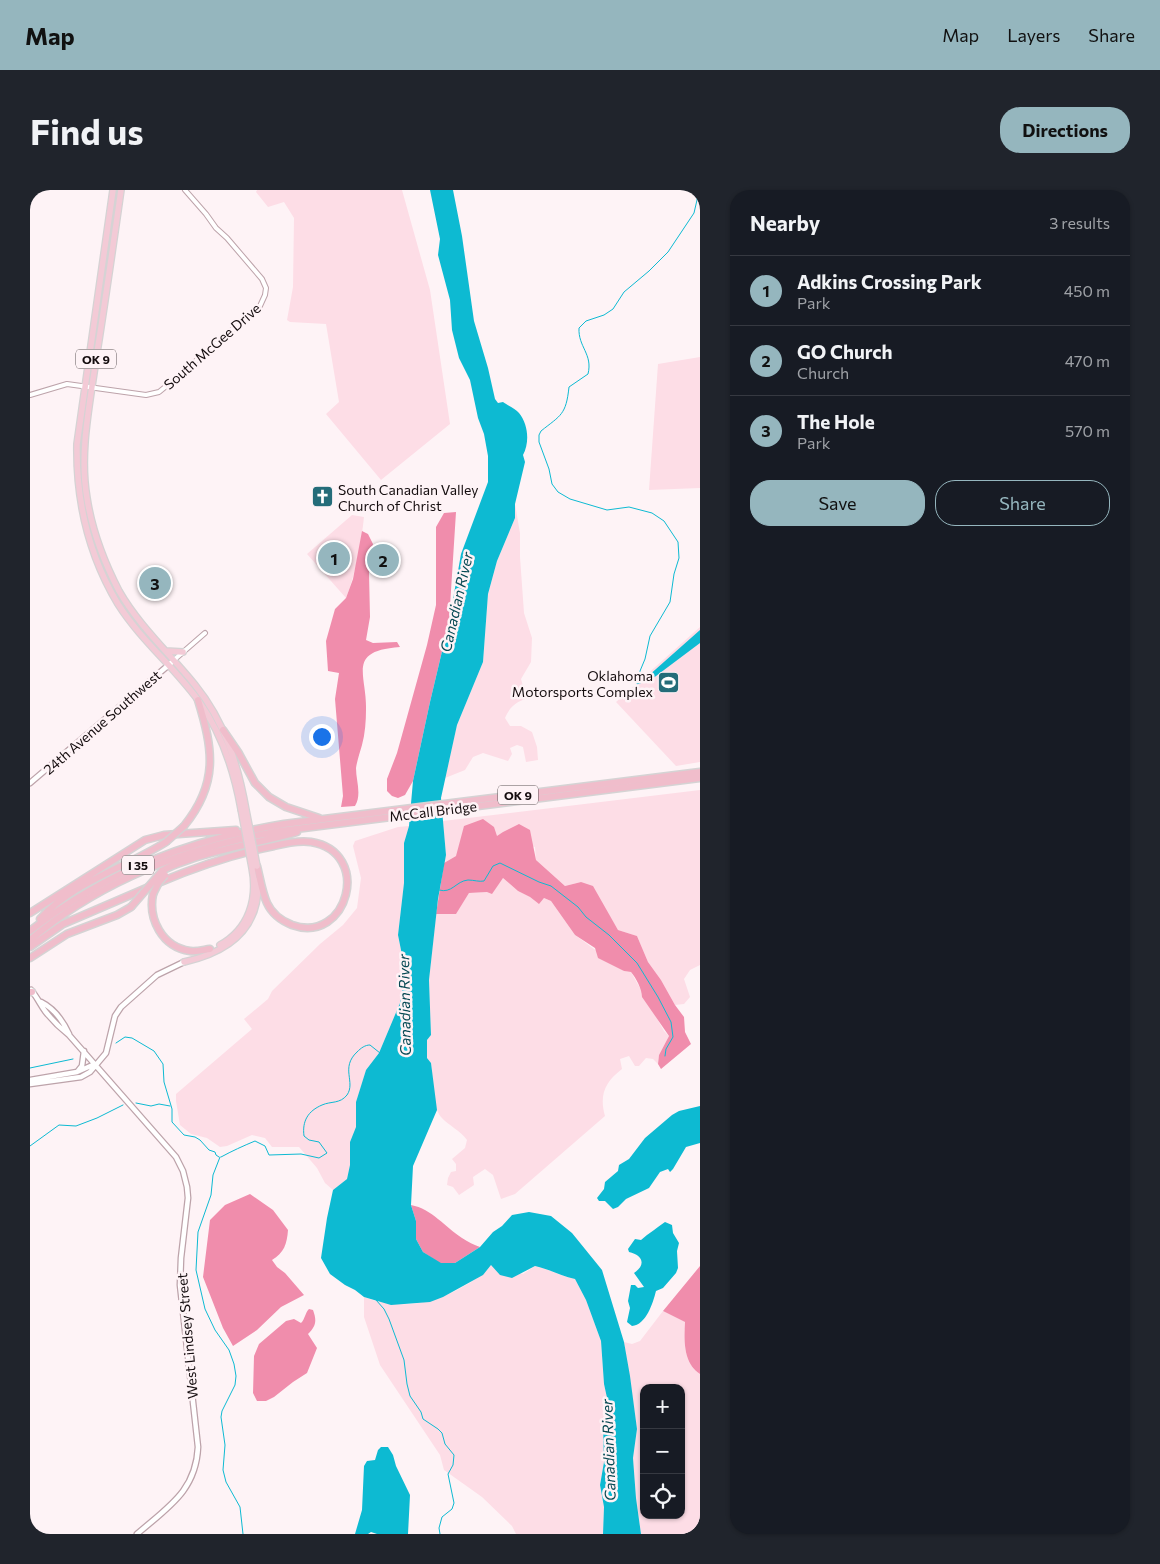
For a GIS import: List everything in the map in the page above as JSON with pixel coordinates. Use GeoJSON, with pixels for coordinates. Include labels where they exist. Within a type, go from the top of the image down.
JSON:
{"type":"FeatureCollection","features":[{"type":"Feature","properties":{"kind":"highway","name":"OK 9"},"geometry":{"type":"LineString","coordinates":[[113,190],[78,444],[77,471],[79,496],[86,531],[98,564],[118,604],[131,622],[198,700],[224,745],[244,810],[255,867],[254,896],[247,918],[234,935],[224,942],[210,949],[184,950],[165,939],[156,926],[152,906],[153,894],[163,873],[206,854],[232,847],[270,839],[316,826]]}},
{"type":"Feature","properties":{"kind":"highway","name":"OK 9"},"geometry":{"type":"LineString","coordinates":[[121,190],[92,388],[84,461],[86,497],[93,527],[102,553],[120,592],[140,620],[204,697],[255,782],[269,797],[292,810],[323,819]]}},
{"type":"Feature","properties":{"kind":"highway"},"geometry":{"type":"LineString","coordinates":[[166,651],[183,652]]}},
{"type":"Feature","properties":{"kind":"highway"},"geometry":{"type":"LineString","coordinates":[[30,931],[48,910],[70,894],[94,879],[166,842],[184,826],[201,800],[209,772],[209,736],[198,700]]}},
{"type":"Feature","properties":{"kind":"highway"},"geometry":{"type":"LineString","coordinates":[[223,730],[237,767],[244,810]]}},
{"type":"Feature","properties":{"kind":"highway","name":"McCall Bridge"},"geometry":{"type":"LineString","coordinates":[[316,826],[336,820],[700,772]]}},
{"type":"Feature","properties":{"kind":"highway","name":"McCall Bridge"},"geometry":{"type":"LineString","coordinates":[[323,819],[336,820],[700,778]]}},
{"type":"Feature","properties":{"kind":"highway","name":"I 35"},"geometry":{"type":"LineString","coordinates":[[30,931],[87,891],[140,864],[190,846],[259,828],[323,819]]}},
{"type":"Feature","properties":{"kind":"highway","name":"I 35"},"geometry":{"type":"LineString","coordinates":[[30,940],[54,920],[99,892],[156,865],[221,843],[316,826]]}},
{"type":"Feature","properties":{"kind":"highway"},"geometry":{"type":"LineString","coordinates":[[30,913],[145,840],[164,835],[259,828]]}},
{"type":"Feature","properties":{"kind":"highway"},"geometry":{"type":"LineString","coordinates":[[30,947],[74,919],[190,870],[238,853],[280,844],[309,842],[322,845],[332,851],[346,870],[348,882],[346,898],[340,910],[328,920],[311,927],[294,926],[283,921],[269,908],[255,867]]}},
{"type":"Feature","properties":{"kind":"highway"},"geometry":{"type":"LineString","coordinates":[[184,962],[222,948],[234,941],[246,927],[253,915],[257,902],[255,867]]}},
{"type":"Feature","properties":{"kind":"highway"},"geometry":{"type":"LineString","coordinates":[[31,958],[67,934],[117,915],[131,907],[163,873]]}},
{"type":"Feature","properties":{"kind":"highway"},"geometry":{"type":"LineString","coordinates":[[184,962],[210,949]]}},
{"type":"Feature","properties":{"kind":"main road","name":"24th Avenue Southwest"},"geometry":{"type":"LineString","coordinates":[[30,784],[174,660]]}},
{"type":"Feature","properties":{"kind":"main road"},"geometry":{"type":"LineString","coordinates":[[30,1084],[83,1076],[92,1070],[106,1053],[115,1016],[121,1006],[161,972],[184,962]]}},
{"type":"Feature","properties":{"kind":"main road","name":"West Lindsey Street"},"geometry":{"type":"LineString","coordinates":[[31,991],[60,1028],[84,1051],[176,1157],[183,1171],[187,1187],[188,1198],[180,1285],[198,1447],[197,1462],[193,1476],[181,1495],[137,1534]]}},
{"type":"Feature","properties":{"kind":"main road"},"geometry":{"type":"LineString","coordinates":[[77,1072],[82,1066],[84,1051]]}},
{"type":"Feature","properties":{"kind":"main road"},"geometry":{"type":"LineString","coordinates":[[30,1080],[77,1072],[95,1064]]}},
{"type":"Feature","properties":{"kind":"street","name":"South McGee Drive"},"geometry":{"type":"LineString","coordinates":[[30,395],[68,384],[143,395],[159,392],[257,309],[264,299],[266,288],[262,279],[185,190]]}},
{"type":"Feature","properties":{"kind":"street"},"geometry":{"type":"LineString","coordinates":[[174,660],[205,633]]}},
{"type":"Feature","properties":{"kind":"shaded area"},"geometry":{"type":"Polygon","coordinates":[[[257,190],[402,190],[430,290],[450,424],[381,480],[326,414],[339,402],[326,324],[290,322],[287,320],[293,287],[294,218],[284,202],[268,207],[256,192],[257,190]]]}},
{"type":"Feature","properties":{"kind":"shaded area"},"geometry":{"type":"Polygon","coordinates":[[[700,357],[700,488],[649,490],[658,364],[700,357]]]}},
{"type":"Feature","properties":{"kind":"shaded area"},"geometry":{"type":"Polygon","coordinates":[[[515,504],[520,533],[524,613],[532,638],[531,662],[521,679],[524,690],[534,695],[516,703],[505,718],[510,726],[521,726],[532,732],[537,747],[538,760],[526,762],[523,747],[517,745],[510,748],[512,754],[508,761],[483,753],[473,757],[465,770],[445,778],[457,725],[483,662],[488,594],[497,561],[515,518],[515,504]]]}},
{"type":"Feature","properties":{"kind":"shaded area"},"geometry":{"type":"Polygon","coordinates":[[[456,512],[449,622],[413,781],[405,795],[398,798],[392,796],[387,791],[387,779],[397,753],[436,605],[436,527],[444,513],[456,512]]]}},
{"type":"Feature","properties":{"kind":"shaded area"},"geometry":{"type":"Polygon","coordinates":[[[352,515],[364,517],[358,558],[346,598],[307,554],[352,515]]]}},
{"type":"Feature","properties":{"kind":"shaded area"},"geometry":{"type":"Polygon","coordinates":[[[362,531],[368,534],[373,544],[369,573],[370,617],[366,640],[373,643],[397,642],[400,647],[383,649],[372,653],[366,659],[363,666],[366,714],[363,741],[356,768],[358,797],[355,806],[341,807],[343,796],[335,699],[339,673],[328,671],[326,641],[335,609],[346,598],[353,579],[362,531]]]}},
{"type":"Feature","properties":{"kind":"shaded area","name":"Oklahoma Motorsports Complex"},"geometry":{"type":"Polygon","coordinates":[[[700,627],[700,762],[676,766],[616,702],[700,627]]]}},
{"type":"Feature","properties":{"kind":"shaded area"},"geometry":{"type":"Polygon","coordinates":[[[700,790],[700,965],[690,970],[684,979],[690,997],[684,1004],[675,1005],[648,962],[637,936],[618,930],[609,915],[581,882],[565,886],[536,860],[535,847],[497,837],[444,863],[446,855],[443,821],[700,790]]]}},
{"type":"Feature","properties":{"kind":"shaded area"},"geometry":{"type":"Polygon","coordinates":[[[483,819],[494,827],[497,836],[519,824],[530,830],[536,860],[565,886],[581,882],[593,886],[618,930],[637,936],[648,962],[684,1017],[685,1032],[691,1044],[661,1069],[658,1064],[659,1055],[669,1036],[642,997],[635,977],[631,972],[624,971],[598,958],[595,948],[575,935],[551,901],[544,898],[539,904],[518,891],[503,878],[492,894],[487,892],[469,893],[456,914],[436,914],[444,863],[456,856],[464,826],[483,819]]]}},
{"type":"Feature","properties":{"kind":"shaded area"},"geometry":{"type":"Polygon","coordinates":[[[409,826],[404,843],[404,883],[398,935],[404,982],[400,1003],[379,1053],[366,1070],[356,1102],[356,1127],[350,1142],[350,1165],[347,1179],[333,1190],[325,1183],[317,1168],[299,1147],[272,1147],[265,1138],[252,1135],[227,1146],[220,1147],[207,1138],[191,1134],[180,1125],[176,1094],[252,1029],[244,1019],[268,999],[272,991],[320,944],[343,925],[357,908],[361,878],[353,846],[355,841],[398,827],[409,826]]]}},
{"type":"Feature","properties":{"kind":"shaded area"},"geometry":{"type":"Polygon","coordinates":[[[503,878],[518,891],[538,903],[544,898],[551,901],[575,935],[624,971],[631,972],[664,1031],[669,1036],[659,1055],[658,1064],[653,1059],[646,1058],[639,1066],[635,1066],[629,1056],[620,1059],[622,1069],[611,1079],[603,1095],[605,1116],[515,1194],[501,1199],[493,1175],[485,1169],[473,1177],[474,1185],[459,1195],[453,1187],[447,1185],[451,1172],[456,1171],[456,1164],[452,1159],[465,1148],[467,1140],[444,1120],[438,1112],[434,1099],[431,1063],[427,1058],[427,1040],[431,1035],[429,980],[436,914],[456,913],[469,893],[487,892],[503,878]]]}},
{"type":"Feature","properties":{"kind":"shaded area"},"geometry":{"type":"Polygon","coordinates":[[[250,1194],[273,1210],[288,1230],[284,1248],[272,1260],[304,1295],[281,1307],[257,1330],[233,1346],[223,1328],[203,1277],[210,1220],[225,1205],[250,1194]]]}},
{"type":"Feature","properties":{"kind":"shaded area"},"geometry":{"type":"Polygon","coordinates":[[[411,1205],[425,1210],[456,1234],[480,1247],[455,1263],[441,1264],[423,1252],[416,1239],[416,1221],[411,1205]]]}},
{"type":"Feature","properties":{"kind":"shaded area"},"geometry":{"type":"Polygon","coordinates":[[[491,1265],[523,1274],[535,1266],[575,1279],[586,1300],[601,1341],[604,1384],[609,1407],[603,1424],[604,1462],[600,1485],[604,1507],[603,1534],[516,1534],[512,1526],[482,1497],[444,1470],[440,1455],[380,1365],[364,1317],[364,1297],[377,1301],[402,1304],[415,1304],[440,1298],[468,1284],[491,1265]]]}},
{"type":"Feature","properties":{"kind":"shaded area"},"geometry":{"type":"Polygon","coordinates":[[[700,1266],[700,1374],[690,1364],[686,1351],[685,1322],[663,1311],[700,1266]]]}},
{"type":"Feature","properties":{"kind":"shaded area"},"geometry":{"type":"Polygon","coordinates":[[[309,1309],[313,1310],[315,1320],[313,1328],[308,1334],[317,1348],[307,1373],[274,1397],[266,1401],[257,1401],[253,1393],[254,1356],[259,1344],[286,1321],[294,1319],[301,1323],[309,1309]]]}},
{"type":"Feature","properties":{"kind":"shaded area"},"geometry":{"type":"Polygon","coordinates":[[[663,1311],[685,1322],[686,1351],[690,1364],[700,1374],[700,1534],[641,1534],[633,1458],[637,1429],[624,1342],[632,1344],[640,1341],[663,1311]]]}},
{"type":"Feature","properties":{"kind":"water","name":"Canadian River"},"geometry":{"type":"Polygon","coordinates":[[[430,190],[453,190],[462,236],[474,321],[495,399],[498,403],[503,402],[514,409],[522,417],[527,433],[527,444],[523,455],[525,462],[515,504],[515,518],[497,561],[488,594],[483,662],[457,725],[441,798],[446,855],[438,899],[429,980],[431,1035],[427,1040],[427,1058],[431,1063],[437,1110],[413,1166],[411,1205],[416,1221],[416,1239],[423,1252],[441,1263],[455,1263],[480,1247],[512,1215],[529,1212],[551,1216],[572,1233],[602,1270],[624,1342],[630,1376],[637,1429],[633,1458],[641,1534],[603,1534],[604,1507],[600,1485],[604,1462],[603,1424],[609,1407],[604,1384],[601,1341],[586,1300],[575,1279],[535,1266],[512,1278],[500,1275],[491,1265],[483,1275],[443,1297],[430,1302],[391,1305],[364,1297],[345,1285],[330,1274],[321,1258],[333,1190],[347,1179],[350,1165],[350,1142],[356,1127],[356,1102],[366,1070],[379,1053],[400,1003],[404,982],[398,935],[404,883],[404,843],[409,826],[413,781],[449,622],[461,554],[488,482],[488,456],[484,434],[478,418],[470,380],[459,358],[452,330],[450,300],[438,255],[440,239],[430,190]]]}},
{"type":"Feature","properties":{"kind":"water"},"geometry":{"type":"Polygon","coordinates":[[[700,630],[700,643],[648,682],[645,682],[647,677],[700,630]]]}},
{"type":"Feature","properties":{"kind":"water"},"geometry":{"type":"Polygon","coordinates":[[[700,1106],[700,1143],[686,1147],[670,1172],[668,1169],[660,1172],[649,1188],[626,1199],[618,1207],[613,1209],[605,1201],[599,1201],[597,1198],[604,1189],[605,1182],[618,1171],[619,1165],[629,1159],[645,1138],[672,1115],[679,1111],[700,1106]]]}},
{"type":"Feature","properties":{"kind":"water"},"geometry":{"type":"Polygon","coordinates":[[[665,1222],[672,1225],[673,1233],[679,1243],[677,1251],[678,1268],[663,1288],[656,1291],[645,1318],[637,1325],[632,1326],[627,1322],[631,1285],[635,1285],[638,1288],[644,1287],[634,1273],[641,1266],[641,1260],[637,1255],[629,1252],[628,1249],[635,1239],[641,1240],[665,1222]]]}},
{"type":"Feature","properties":{"kind":"water"},"geometry":{"type":"Polygon","coordinates":[[[381,1447],[388,1447],[393,1455],[396,1466],[410,1495],[408,1534],[377,1534],[371,1532],[368,1534],[355,1534],[362,1510],[364,1466],[367,1461],[375,1460],[381,1447]]]}},
{"type":"Feature","properties":{"kind":"waterway"},"geometry":{"type":"LineString","coordinates":[[646,681],[637,684],[650,636],[670,602],[674,574],[679,558],[678,542],[664,521],[652,513],[629,507],[607,510],[570,499],[558,492],[552,484],[549,469],[539,442],[539,435],[564,409],[569,387],[588,374],[589,361],[579,335],[579,328],[586,321],[604,315],[613,309],[624,292],[668,252],[694,213],[697,190]]}},
{"type":"Feature","properties":{"kind":"waterway"},"geometry":{"type":"LineString","coordinates":[[439,890],[451,889],[468,880],[484,881],[493,866],[500,863],[551,886],[578,907],[586,917],[609,935],[637,963],[671,1022],[673,1037],[666,1049],[665,1056]]}},
{"type":"Feature","properties":{"kind":"waterway"},"geometry":{"type":"LineString","coordinates":[[116,1043],[125,1037],[132,1038],[154,1051],[163,1064],[164,1082],[172,1109],[172,1122],[184,1135],[200,1140],[219,1157]]}},
{"type":"Feature","properties":{"kind":"waterway"},"geometry":{"type":"LineString","coordinates":[[221,1157],[255,1141],[265,1146],[269,1155],[301,1154],[319,1158],[327,1153],[319,1142],[309,1140],[304,1136],[304,1126],[307,1117],[317,1107],[338,1101],[347,1095],[350,1085],[350,1064],[352,1058],[360,1049],[370,1045],[380,1053]]}},
{"type":"Feature","properties":{"kind":"waterway"},"geometry":{"type":"LineString","coordinates":[[30,1068],[73,1059]]}},
{"type":"Feature","properties":{"kind":"waterway"},"geometry":{"type":"LineString","coordinates":[[136,1103],[151,1106],[159,1104],[170,1106]]}},
{"type":"Feature","properties":{"kind":"waterway"},"geometry":{"type":"LineString","coordinates":[[30,1146],[59,1125],[76,1126],[123,1105]]}},
{"type":"Feature","properties":{"kind":"waterway"},"geometry":{"type":"LineString","coordinates":[[220,1157],[213,1175],[211,1195],[198,1232],[196,1270],[205,1309],[215,1330],[229,1350],[234,1364],[235,1385],[221,1417],[225,1445],[223,1470],[226,1482],[240,1507],[243,1534]]}},
{"type":"Feature","properties":{"kind":"waterway"},"geometry":{"type":"LineString","coordinates":[[376,1300],[384,1309],[389,1319],[404,1360],[410,1396],[421,1412],[423,1419],[442,1433],[445,1444],[454,1455],[453,1465],[448,1474],[454,1503],[452,1509],[442,1517],[439,1528],[440,1534]]}},
{"type":"Feature","properties":{"kind":"place","name":"South Canadian Valley Church of Christ"},"geometry":{"type":"Point","coordinates":[322,497]}},
{"type":"Feature","properties":{"kind":"place","name":"Adkins Crossing Park"},"geometry":{"type":"Point","coordinates":[334,558]}},
{"type":"Feature","properties":{"kind":"place","name":"GO Church"},"geometry":{"type":"Point","coordinates":[383,560]}},
{"type":"Feature","properties":{"kind":"place","name":"The Hole"},"geometry":{"type":"Point","coordinates":[155,583]}},
{"type":"Feature","properties":{"kind":"place","name":"Oklahoma Motorsports Complex"},"geometry":{"type":"Point","coordinates":[669,683]}}]}
